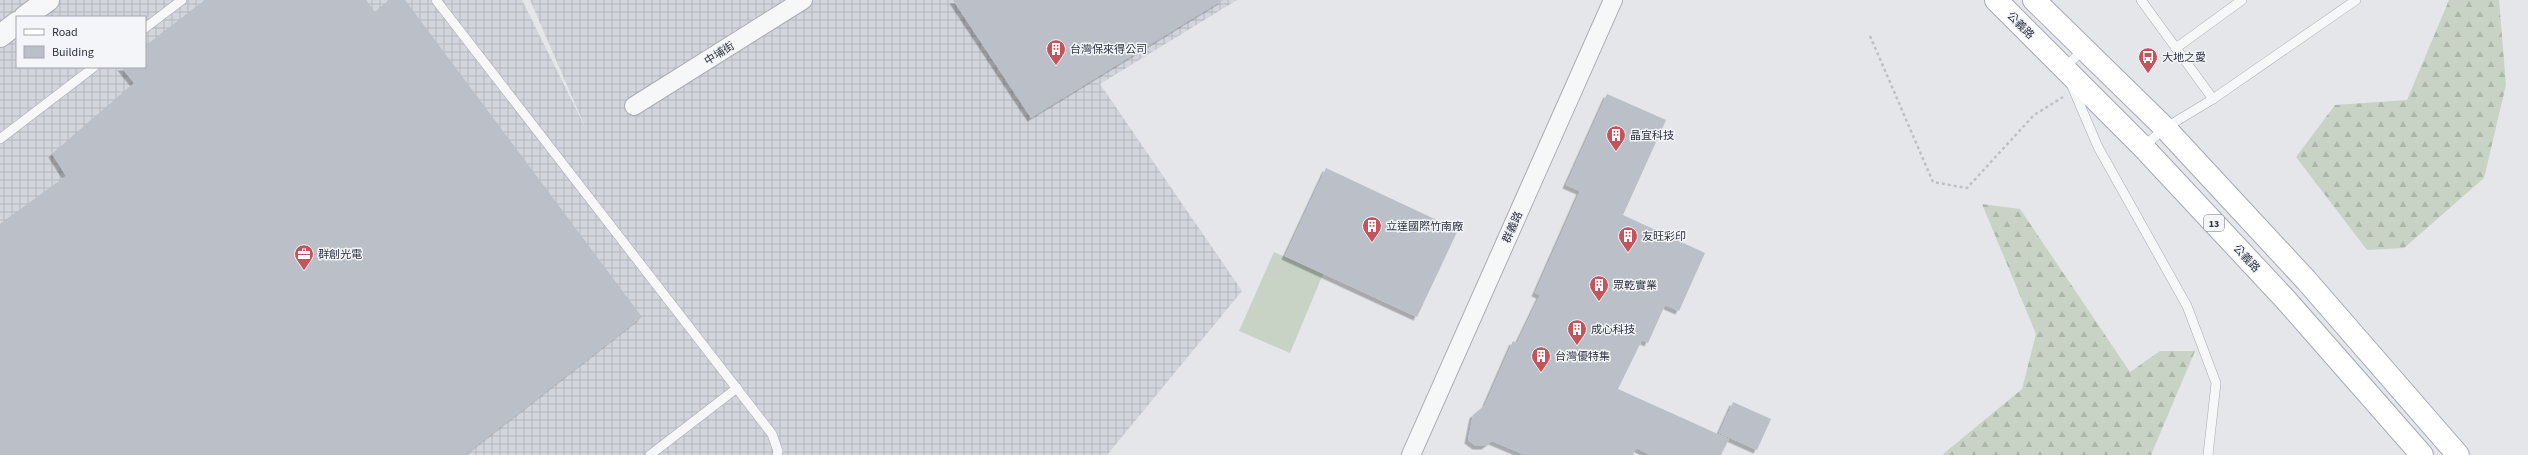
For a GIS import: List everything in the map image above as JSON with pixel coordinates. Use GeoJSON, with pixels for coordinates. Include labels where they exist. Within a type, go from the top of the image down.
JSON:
{"type":"FeatureCollection","features":[{"type":"Feature","properties":{"kind":"main road","name":"公義路"},"geometry":{"type":"LineString","coordinates":[[1996,0],[2142,147],[2285,299],[2422,455]]}},
{"type":"Feature","properties":{"kind":"main road","name":"13"},"geometry":{"type":"LineString","coordinates":[[2034,0],[2165,128],[2306,280],[2458,455]]}},
{"type":"Feature","properties":{"kind":"street"},"geometry":{"type":"LineString","coordinates":[[27,16],[48,0]]}},
{"type":"Feature","properties":{"kind":"street","name":"中埔街"},"geometry":{"type":"LineString","coordinates":[[634,106],[803,0]]}},
{"type":"Feature","properties":{"kind":"street","name":"群義路"},"geometry":{"type":"LineString","coordinates":[[1411,455],[1613,0]]}},
{"type":"Feature","properties":{"kind":"street"},"geometry":{"type":"LineString","coordinates":[[0,36],[16,24]]}},
{"type":"Feature","properties":{"kind":"lane"},"geometry":{"type":"LineString","coordinates":[[146,27],[182,0]]}},
{"type":"Feature","properties":{"kind":"lane"},"geometry":{"type":"LineString","coordinates":[[436,0],[772,434],[778,451],[777,455]]}},
{"type":"Feature","properties":{"kind":"lane"},"geometry":{"type":"LineString","coordinates":[[2141,0],[2213,99]]}},
{"type":"Feature","properties":{"kind":"lane"},"geometry":{"type":"LineString","coordinates":[[2176,48],[2242,0]]}},
{"type":"Feature","properties":{"kind":"lane"},"geometry":{"type":"LineString","coordinates":[[2142,147],[2165,128],[2213,99],[2356,0]]}},
{"type":"Feature","properties":{"kind":"lane"},"geometry":{"type":"LineString","coordinates":[[2084,49],[2064,68],[2098,147],[2190,313],[2216,383],[2208,455]]}},
{"type":"Feature","properties":{"kind":"lane"},"geometry":{"type":"LineString","coordinates":[[0,139],[93,68]]}},
{"type":"Feature","properties":{"kind":"lane"},"geometry":{"type":"LineString","coordinates":[[650,455],[737,388]]}},
{"type":"Feature","properties":{"kind":"path"},"geometry":{"type":"LineString","coordinates":[[1870,36],[1933,182],[1967,188],[2034,115],[2073,90]]}},
{"type":"Feature","properties":{"kind":"shaded area"},"geometry":{"type":"Polygon","coordinates":[[[0,0],[522,0],[586,129],[530,0],[1237,0],[1100,84],[1242,291],[1107,455],[0,455],[0,0]]]}},
{"type":"Feature","properties":{"kind":"green space"},"geometry":{"type":"Polygon","coordinates":[[[2449,0],[2499,0],[2506,85],[2484,178],[2404,248],[2367,250],[2296,157],[2335,105],[2407,100],[2449,0]]]}},
{"type":"Feature","properties":{"kind":"green space"},"geometry":{"type":"Polygon","coordinates":[[[1982,204],[2020,209],[2130,372],[2160,351],[2195,351],[2151,455],[1942,455],[2022,389],[2036,334],[1982,204]]]}},
{"type":"Feature","properties":{"kind":"green space"},"geometry":{"type":"Polygon","coordinates":[[[1274,252],[1323,274],[1290,353],[1239,331],[1274,252]]]}},
{"type":"Feature","properties":{"kind":"building","name":"群創光電"},"geometry":{"type":"Polygon","coordinates":[[[205,0],[366,0],[375,12],[389,0],[405,0],[642,317],[465,455],[0,455],[0,224],[66,176],[52,154],[134,83],[122,68],[146,68],[146,45],[205,0]]]}},
{"type":"Feature","properties":{"kind":"building","name":"台灣保來得公司"},"geometry":{"type":"Polygon","coordinates":[[[953,0],[1223,0],[1031,118],[953,0]]]}},
{"type":"Feature","properties":{"kind":"building"},"geometry":{"type":"Polygon","coordinates":[[[1607,94],[1666,120],[1623,215],[1705,253],[1679,311],[1665,305],[1648,343],[1642,340],[1618,389],[1729,439],[1721,455],[1651,455],[1636,448],[1633,455],[1525,455],[1492,441],[1485,446],[1476,446],[1468,440],[1473,415],[1485,405],[1513,341],[1517,343],[1540,295],[1535,293],[1580,191],[1566,185],[1607,94]]]}},
{"type":"Feature","properties":{"kind":"building","name":"立達國際竹南廠"},"geometry":{"type":"Polygon","coordinates":[[[1326,168],[1458,230],[1417,317],[1285,256],[1326,168]]]}},
{"type":"Feature","properties":{"kind":"building"},"geometry":{"type":"Polygon","coordinates":[[[1733,402],[1771,419],[1757,450],[1719,433],[1733,402]]]}},
{"type":"Feature","properties":{"kind":"place","name":"台灣保來得公司"},"geometry":{"type":"Point","coordinates":[1056,66]}},
{"type":"Feature","properties":{"kind":"place","name":"大地之愛"},"geometry":{"type":"Point","coordinates":[2148,74]}},
{"type":"Feature","properties":{"kind":"place","name":"晶宜科技"},"geometry":{"type":"Point","coordinates":[1616,152]}},
{"type":"Feature","properties":{"kind":"place","name":"立達國際竹南廠"},"geometry":{"type":"Point","coordinates":[1372,243]}},
{"type":"Feature","properties":{"kind":"place","name":"友旺彩印"},"geometry":{"type":"Point","coordinates":[1628,253]}},
{"type":"Feature","properties":{"kind":"place","name":"群創光電"},"geometry":{"type":"Point","coordinates":[304,271]}},
{"type":"Feature","properties":{"kind":"place","name":"眾乾實業"},"geometry":{"type":"Point","coordinates":[1599,302]}},
{"type":"Feature","properties":{"kind":"place","name":"成心科技"},"geometry":{"type":"Point","coordinates":[1577,346]}},
{"type":"Feature","properties":{"kind":"place","name":"台灣優特集"},"geometry":{"type":"Point","coordinates":[1541,373]}}]}
